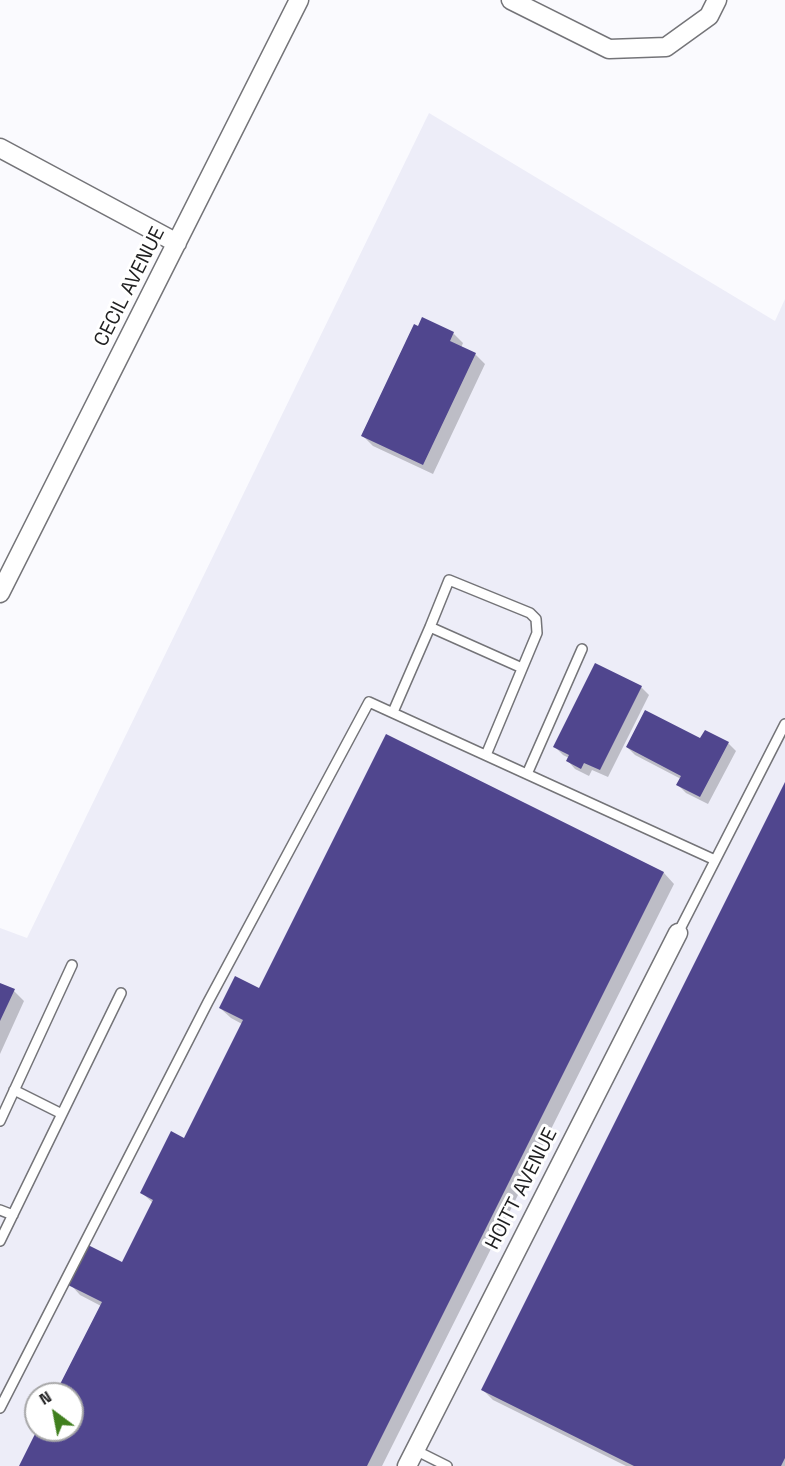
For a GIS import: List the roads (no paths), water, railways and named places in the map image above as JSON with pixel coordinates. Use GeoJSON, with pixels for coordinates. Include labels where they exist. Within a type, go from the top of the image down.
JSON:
{"type":"FeatureCollection","features":[{"type":"Feature","properties":{"kind":"street","name":"CECIL AVENUE"},"geometry":{"type":"LineString","coordinates":[[0,593],[299,0]]}},
{"type":"Feature","properties":{"kind":"street"},"geometry":{"type":"LineString","coordinates":[[511,0],[609,50],[666,47],[709,16],[717,0]]}},
{"type":"Feature","properties":{"kind":"street"},"geometry":{"type":"LineString","coordinates":[[0,148],[177,243]]}},
{"type":"Feature","properties":{"kind":"street","name":"HOITT AVENUE"},"geometry":{"type":"LineString","coordinates":[[411,1458],[678,933]]}},
{"type":"Feature","properties":{"kind":"lane"},"geometry":{"type":"LineString","coordinates":[[393,712],[449,580],[530,613],[537,619],[537,633],[486,755]]}},
{"type":"Feature","properties":{"kind":"lane"},"geometry":{"type":"LineString","coordinates":[[430,627],[522,668]]}},
{"type":"Feature","properties":{"kind":"lane"},"geometry":{"type":"LineString","coordinates":[[527,774],[582,649]]}},
{"type":"Feature","properties":{"kind":"lane"},"geometry":{"type":"LineString","coordinates":[[0,1408],[208,1002],[369,702],[716,860]]}},
{"type":"Feature","properties":{"kind":"lane"},"geometry":{"type":"LineString","coordinates":[[678,933],[785,724]]}},
{"type":"Feature","properties":{"kind":"lane"},"geometry":{"type":"LineString","coordinates":[[0,1121],[72,965]]}},
{"type":"Feature","properties":{"kind":"lane"},"geometry":{"type":"LineString","coordinates":[[0,1241],[121,993]]}},
{"type":"Feature","properties":{"kind":"lane"},"geometry":{"type":"LineString","coordinates":[[14,1090],[62,1114]]}},
{"type":"Feature","properties":{"kind":"lane"},"geometry":{"type":"LineString","coordinates":[[0,1210],[13,1215]]}},
{"type":"Feature","properties":{"kind":"lane"},"geometry":{"type":"LineString","coordinates":[[411,1458],[447,1466]]}}]}
